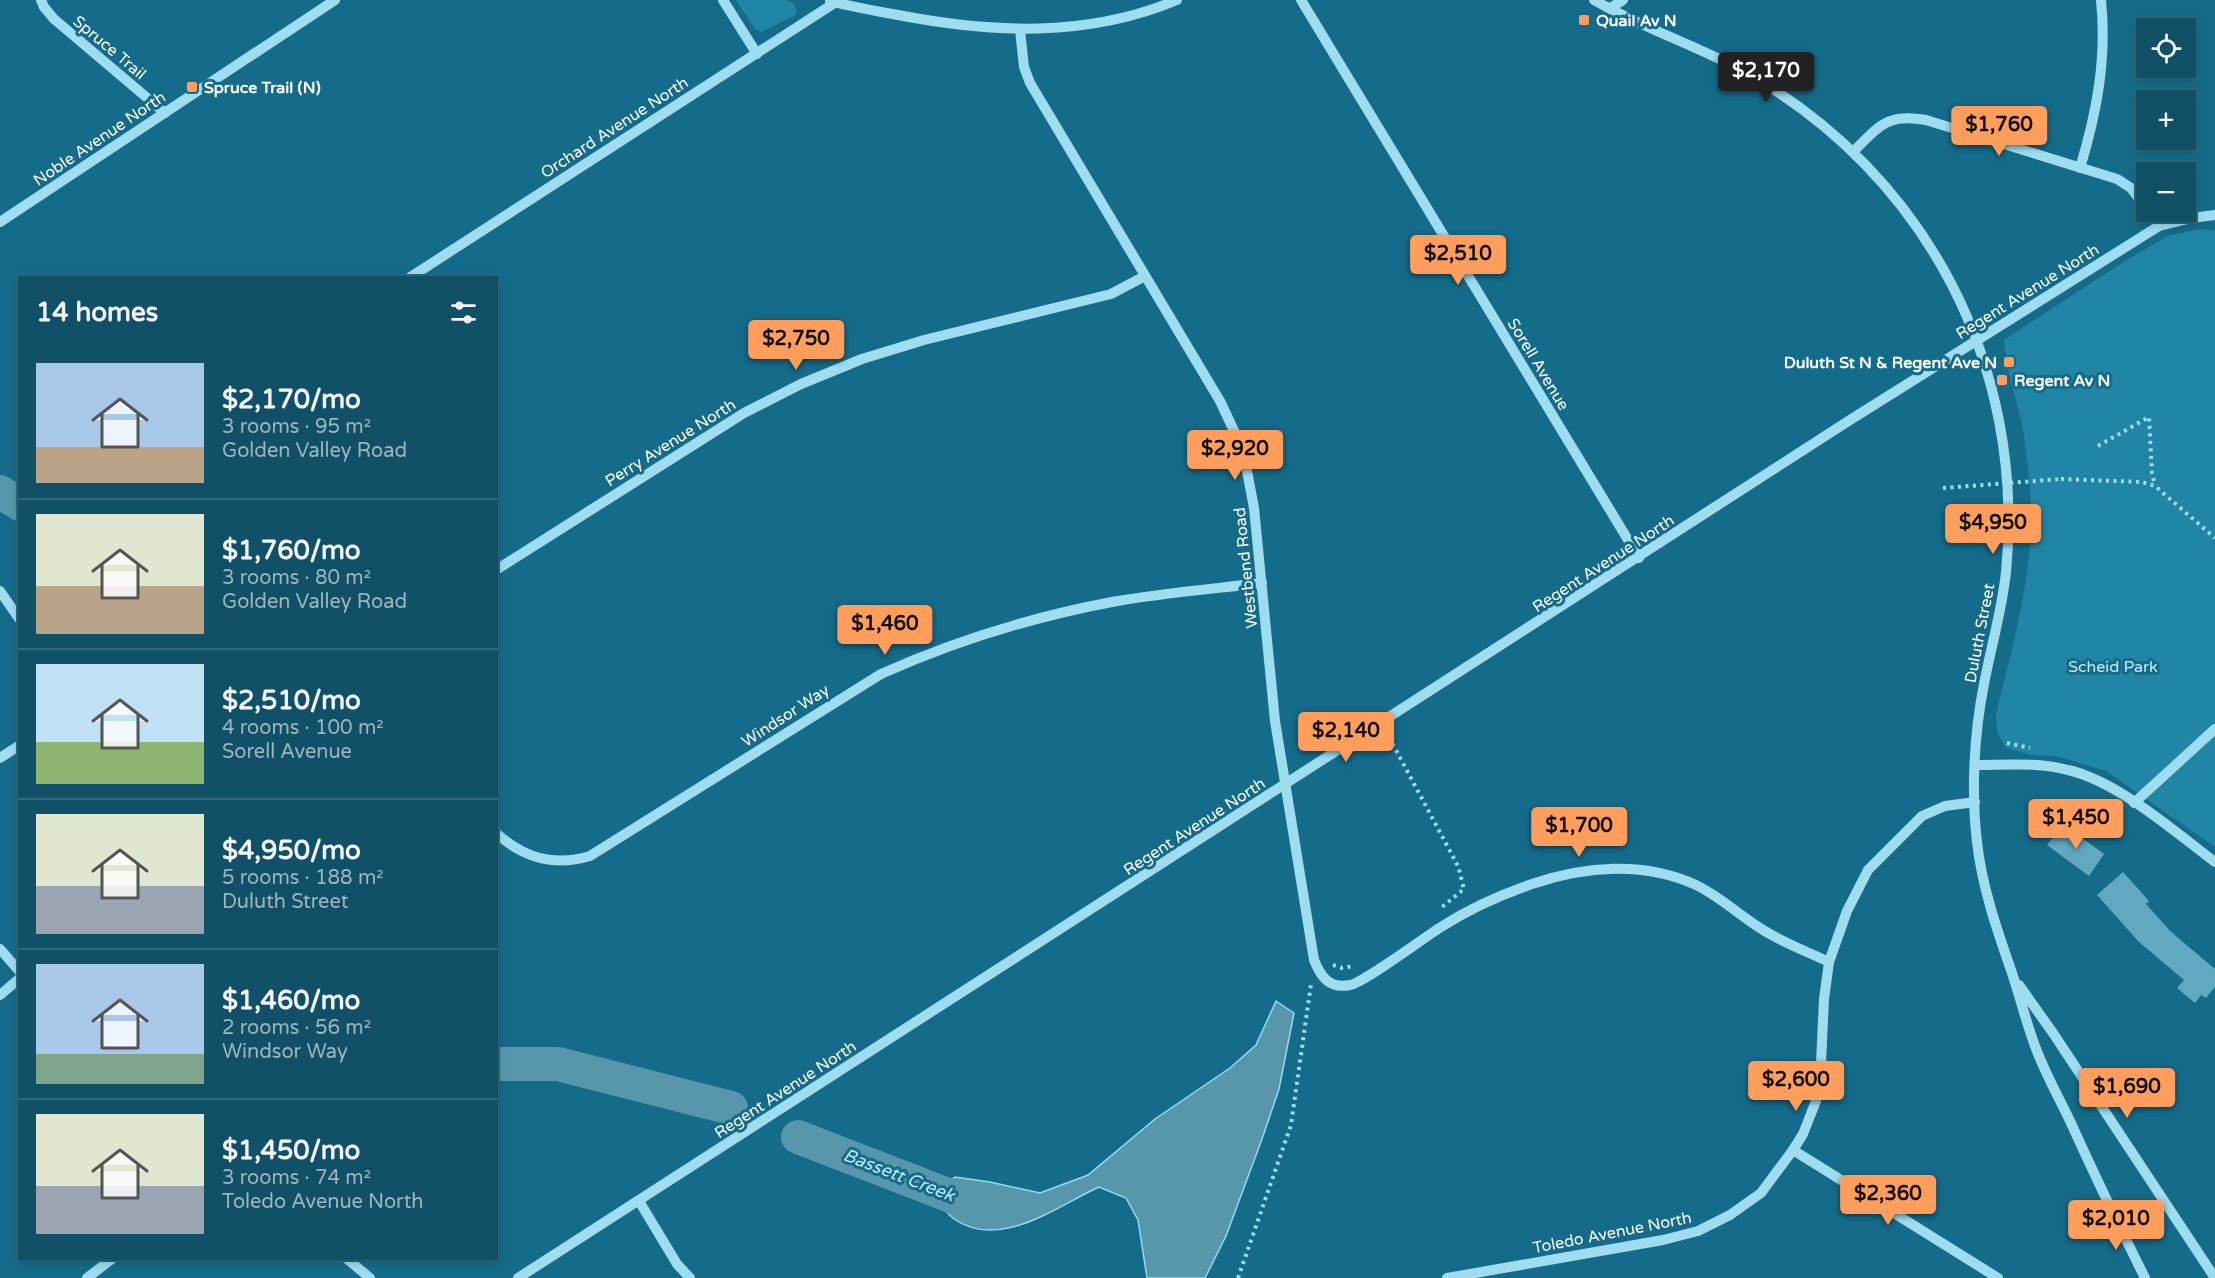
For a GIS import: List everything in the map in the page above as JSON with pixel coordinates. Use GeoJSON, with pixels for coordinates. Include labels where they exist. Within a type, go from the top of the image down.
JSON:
{"type":"FeatureCollection","features":[{"type":"Feature","properties":{"kind":"street","name":"Spruce Trail"},"geometry":{"type":"LineString","coordinates":[[41,0],[54,19],[165,112]]}},
{"type":"Feature","properties":{"kind":"street","name":"Noble Avenue North"},"geometry":{"type":"LineString","coordinates":[[0,222],[335,0]]}},
{"type":"Feature","properties":{"kind":"street"},"geometry":{"type":"LineString","coordinates":[[723,0],[757,54]]}},
{"type":"Feature","properties":{"kind":"street"},"geometry":{"type":"LineString","coordinates":[[832,1],[946,25],[1020,30],[1096,24],[1145,13],[1177,0]]}},
{"type":"Feature","properties":{"kind":"street","name":"Sorell Avenue"},"geometry":{"type":"LineString","coordinates":[[1301,0],[1639,558]]}},
{"type":"Feature","properties":{"kind":"street","name":"Duluth Street"},"geometry":{"type":"LineString","coordinates":[[1594,0],[1744,72],[1782,96],[1853,152],[1920,232],[1948,276],[1967,314],[1990,376],[2004,443],[2009,508],[2006,575],[1983,688],[1976,737],[1975,802],[1977,842],[1983,877],[1993,919],[2035,1047],[2145,1278]]}},
{"type":"Feature","properties":{"kind":"street"},"geometry":{"type":"LineString","coordinates":[[1609,9],[1623,0]]}},
{"type":"Feature","properties":{"kind":"street"},"geometry":{"type":"LineString","coordinates":[[2080,168],[2091,130],[2103,71],[2102,0]]}},
{"type":"Feature","properties":{"kind":"street","name":"Orchard Avenue North"},"geometry":{"type":"LineString","coordinates":[[412,276],[757,54],[832,1]]}},
{"type":"Feature","properties":{"kind":"street","name":"Westbend Road"},"geometry":{"type":"LineString","coordinates":[[1020,30],[1024,67],[1030,83],[1220,401],[1236,435],[1247,471],[1254,508],[1275,721],[1314,960],[1321,977],[1331,984],[1352,986],[1443,926],[1487,902],[1533,884],[1587,871],[1628,868],[1665,874],[1697,886],[1760,928],[1829,962]]}},
{"type":"Feature","properties":{"kind":"street"},"geometry":{"type":"LineString","coordinates":[[1853,152],[1881,124],[1890,119],[1913,118],[2124,183],[2136,195]]}},
{"type":"Feature","properties":{"kind":"street","name":"Regent Avenue North"},"geometry":{"type":"LineString","coordinates":[[518,1278],[1977,340],[2159,226],[2215,215]]}},
{"type":"Feature","properties":{"kind":"street"},"geometry":{"type":"LineString","coordinates":[[2156,222],[2159,226]]}},
{"type":"Feature","properties":{"kind":"street","name":"Perry Avenue North"},"geometry":{"type":"LineString","coordinates":[[498,569],[689,446],[744,413],[801,384],[862,359],[924,340],[1111,294],[1145,276]]}},
{"type":"Feature","properties":{"kind":"street","name":"Windsor Way"},"geometry":{"type":"LineString","coordinates":[[498,833],[521,850],[551,861],[572,862],[608,847],[881,674],[932,651],[986,633],[1072,610],[1156,596],[1262,583]]}},
{"type":"Feature","properties":{"kind":"street"},"geometry":{"type":"LineString","coordinates":[[0,591],[18,617]]}},
{"type":"Feature","properties":{"kind":"street"},"geometry":{"type":"LineString","coordinates":[[2134,803],[2215,729]]}},
{"type":"Feature","properties":{"kind":"street"},"geometry":{"type":"LineString","coordinates":[[0,758],[18,746]]}},
{"type":"Feature","properties":{"kind":"street"},"geometry":{"type":"LineString","coordinates":[[1976,765],[2028,765],[2067,769],[2095,779],[2134,803],[2215,862]]}},
{"type":"Feature","properties":{"kind":"street","name":"Toledo Avenue North"},"geometry":{"type":"LineString","coordinates":[[1447,1278],[1663,1240],[1698,1231],[1730,1215],[1761,1193],[1794,1150],[1816,1101],[1829,962],[1847,910],[1868,870],[1922,816],[1944,806],[1975,802]]}},
{"type":"Feature","properties":{"kind":"street"},"geometry":{"type":"LineString","coordinates":[[0,949],[18,970]]}},
{"type":"Feature","properties":{"kind":"street","name":"Duluth Street"},"geometry":{"type":"LineString","coordinates":[[2013,978],[2053,1033],[2215,1278]]}},
{"type":"Feature","properties":{"kind":"street"},"geometry":{"type":"LineString","coordinates":[[0,995],[18,980]]}},
{"type":"Feature","properties":{"kind":"street"},"geometry":{"type":"LineString","coordinates":[[1794,1150],[1998,1278]]}},
{"type":"Feature","properties":{"kind":"street"},"geometry":{"type":"LineString","coordinates":[[639,1201],[677,1264],[690,1278]]}},
{"type":"Feature","properties":{"kind":"street"},"geometry":{"type":"LineString","coordinates":[[87,1278],[110,1260]]}},
{"type":"Feature","properties":{"kind":"street"},"geometry":{"type":"LineString","coordinates":[[348,1260],[370,1278]]}},
{"type":"Feature","properties":{"kind":"path"},"geometry":{"type":"LineString","coordinates":[[2098,446],[2149,417],[2152,473],[2155,486]]}},
{"type":"Feature","properties":{"kind":"path"},"geometry":{"type":"LineString","coordinates":[[1943,488],[2061,479],[2142,482],[2155,486],[2215,538]]}},
{"type":"Feature","properties":{"kind":"green space"},"geometry":{"type":"Polygon","coordinates":[[[736,0],[787,0],[793,3],[797,11],[794,16],[761,32],[755,29],[736,0]]]}},
{"type":"Feature","properties":{"kind":"green space","name":"Scheid Park"},"geometry":{"type":"Polygon","coordinates":[[[2200,229],[2215,231],[2215,847],[2106,771],[2056,756],[2030,755],[2005,747],[1997,731],[1996,714],[2022,603],[2030,546],[2031,517],[2025,440],[2004,340],[2125,261],[2168,236],[2200,229]]]}},
{"type":"Feature","properties":{"kind":"shaded area"},"geometry":{"type":"Polygon","coordinates":[[[1276,1001],[1294,1013],[1279,1089],[1226,1236],[1205,1278],[1147,1278],[1138,1220],[1126,1198],[1099,1187],[1028,1222],[1009,1228],[990,1230],[972,1228],[954,1219],[933,1194],[955,1177],[1040,1193],[1088,1175],[1155,1119],[1230,1068],[1256,1045],[1276,1001]]]}},
{"type":"Feature","properties":{"kind":"building"},"geometry":{"type":"Polygon","coordinates":[[[2063,824],[2104,854],[2089,876],[2047,845],[2063,824]]]}},
{"type":"Feature","properties":{"kind":"building"},"geometry":{"type":"Polygon","coordinates":[[[2123,872],[2149,901],[2146,904],[2170,931],[2215,969],[2215,987],[2206,998],[2201,995],[2195,1003],[2177,988],[2184,980],[2139,942],[2097,895],[2123,872]]]}},
{"type":"Feature","properties":{"kind":"waterway","name":"Bassett Creek"},"geometry":{"type":"LineString","coordinates":[[0,492],[18,503]]}},
{"type":"Feature","properties":{"kind":"waterway","name":"Bassett Creek"},"geometry":{"type":"LineString","coordinates":[[498,1064],[558,1064],[731,1108]]}},
{"type":"Feature","properties":{"kind":"waterway","name":"Bassett Creek"},"geometry":{"type":"LineString","coordinates":[[798,1137],[961,1200],[982,1200]]}},
{"type":"Feature","properties":{"kind":"place","name":"Quail Av N"},"geometry":{"type":"Point","coordinates":[1584,20]}},
{"type":"Feature","properties":{"kind":"place","name":"Spruce Trail (N)"},"geometry":{"type":"Point","coordinates":[192,87]}},
{"type":"Feature","properties":{"kind":"place","name":"Duluth St N & Regent Ave N"},"geometry":{"type":"Point","coordinates":[2009,362]}},
{"type":"Feature","properties":{"kind":"place","name":"Regent Av N"},"geometry":{"type":"Point","coordinates":[2002,380]}}]}
